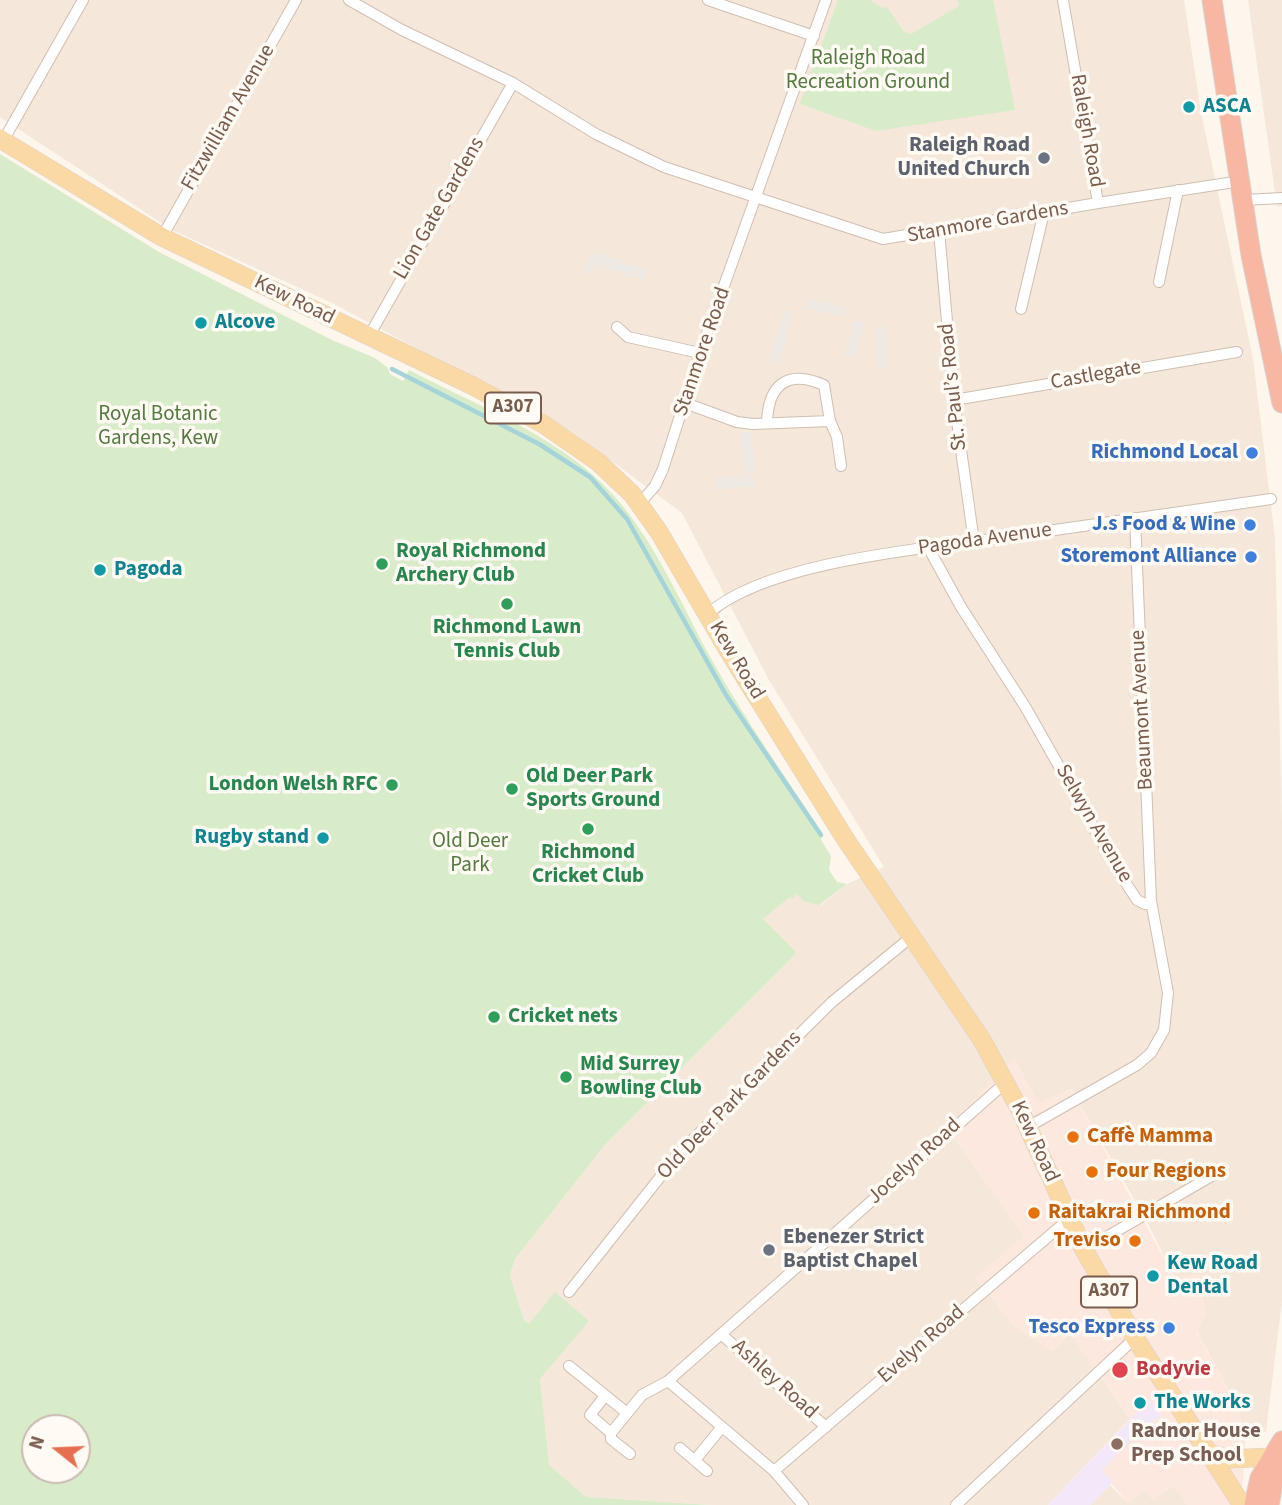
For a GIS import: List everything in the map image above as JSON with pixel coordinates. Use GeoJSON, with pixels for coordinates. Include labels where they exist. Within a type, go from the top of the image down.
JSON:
{"type":"FeatureCollection","features":[{"type":"Feature","properties":{"kind":"highway"},"geometry":{"type":"LineString","coordinates":[[1212,0],[1263,313],[1280,380],[1282,403]]}},
{"type":"Feature","properties":{"kind":"highway"},"geometry":{"type":"LineString","coordinates":[[1269,1505],[1282,1441]]}},
{"type":"Feature","properties":{"kind":"highway"},"geometry":{"type":"LineString","coordinates":[[1254,1505],[1260,1478],[1278,1460]]}},
{"type":"Feature","properties":{"kind":"main road","name":"Kew Road"},"geometry":{"type":"LineString","coordinates":[[2,140],[162,237],[369,336],[543,424],[598,462],[640,503],[821,800],[910,938],[950,991],[1028,1127],[1084,1250],[1135,1338],[1242,1505]]}},
{"type":"Feature","properties":{"kind":"main road"},"geometry":{"type":"LineString","coordinates":[[1208,1453],[1229,1459],[1278,1460]]}},
{"type":"Feature","properties":{"kind":"street"},"geometry":{"type":"LineString","coordinates":[[2,140],[83,0]]}},
{"type":"Feature","properties":{"kind":"street","name":"Fitzwilliam Avenue"},"geometry":{"type":"LineString","coordinates":[[162,237],[296,0]]}},
{"type":"Feature","properties":{"kind":"street"},"geometry":{"type":"LineString","coordinates":[[349,0],[402,30],[513,83],[596,134],[664,167],[758,197]]}},
{"type":"Feature","properties":{"kind":"street"},"geometry":{"type":"LineString","coordinates":[[708,0],[814,36]]}},
{"type":"Feature","properties":{"kind":"street","name":"Stanmore Road"},"geometry":{"type":"LineString","coordinates":[[640,503],[655,486],[663,469],[700,353],[758,197],[826,0]]}},
{"type":"Feature","properties":{"kind":"street","name":"Raleigh Road"},"geometry":{"type":"LineString","coordinates":[[1063,0],[1098,203],[1178,190],[1242,190],[1282,198]]}},
{"type":"Feature","properties":{"kind":"street","name":"Lion Gate Gardens"},"geometry":{"type":"LineString","coordinates":[[369,336],[513,83]]}},
{"type":"Feature","properties":{"kind":"street"},"geometry":{"type":"LineString","coordinates":[[1159,282],[1178,190]]}},
{"type":"Feature","properties":{"kind":"street","name":"Stanmore Gardens"},"geometry":{"type":"LineString","coordinates":[[758,197],[883,239],[1098,203]]}},
{"type":"Feature","properties":{"kind":"street"},"geometry":{"type":"LineString","coordinates":[[1021,309],[1044,212]]}},
{"type":"Feature","properties":{"kind":"street","name":"St. Paul’s Road"},"geometry":{"type":"LineString","coordinates":[[939,231],[954,400],[974,542]]}},
{"type":"Feature","properties":{"kind":"street"},"geometry":{"type":"LineString","coordinates":[[617,327],[628,337],[700,353]]}},
{"type":"Feature","properties":{"kind":"street"},"geometry":{"type":"LineString","coordinates":[[622,349],[628,337]]}},
{"type":"Feature","properties":{"kind":"street","name":"Castlegate"},"geometry":{"type":"LineString","coordinates":[[954,400],[1237,352]]}},
{"type":"Feature","properties":{"kind":"street"},"geometry":{"type":"LineString","coordinates":[[767,423],[767,407],[774,390],[786,380],[810,379],[824,385],[841,466]]}},
{"type":"Feature","properties":{"kind":"street"},"geometry":{"type":"LineString","coordinates":[[685,403],[737,422],[830,421]]}},
{"type":"Feature","properties":{"kind":"street","name":"Pagoda Avenue"},"geometry":{"type":"LineString","coordinates":[[708,614],[716,606],[794,574],[860,557],[1271,499]]}},
{"type":"Feature","properties":{"kind":"street","name":"Beaumont Avenue"},"geometry":{"type":"LineString","coordinates":[[1135,518],[1152,901]]}},
{"type":"Feature","properties":{"kind":"street","name":"Selwyn Avenue"},"geometry":{"type":"LineString","coordinates":[[929,549],[948,586],[1026,708],[1120,874],[1137,900],[1145,904],[1152,901],[1168,993],[1168,1014],[1159,1042],[1137,1065],[1028,1127]]}},
{"type":"Feature","properties":{"kind":"street","name":"Old Deer Park Gardens"},"geometry":{"type":"LineString","coordinates":[[569,1292],[680,1152],[832,1002],[910,938]]}},
{"type":"Feature","properties":{"kind":"street","name":"Jocelyn Road"},"geometry":{"type":"LineString","coordinates":[[611,1433],[642,1395],[668,1381],[1005,1083]]}},
{"type":"Feature","properties":{"kind":"street"},"geometry":{"type":"LineString","coordinates":[[1084,1250],[1215,1174]]}},
{"type":"Feature","properties":{"kind":"street","name":"Evelyn Road"},"geometry":{"type":"LineString","coordinates":[[774,1471],[1070,1218]]}},
{"type":"Feature","properties":{"kind":"street","name":"Ashley Road"},"geometry":{"type":"LineString","coordinates":[[721,1334],[826,1427]]}},
{"type":"Feature","properties":{"kind":"street"},"geometry":{"type":"LineString","coordinates":[[957,1505],[1135,1338]]}},
{"type":"Feature","properties":{"kind":"street"},"geometry":{"type":"LineString","coordinates":[[569,1366],[627,1413]]}},
{"type":"Feature","properties":{"kind":"street"},"geometry":{"type":"LineString","coordinates":[[668,1381],[774,1471],[803,1505]]}},
{"type":"Feature","properties":{"kind":"street"},"geometry":{"type":"LineString","coordinates":[[605,1396],[590,1415],[630,1454]]}},
{"type":"Feature","properties":{"kind":"street"},"geometry":{"type":"LineString","coordinates":[[695,1461],[723,1427]]}},
{"type":"Feature","properties":{"kind":"street"},"geometry":{"type":"LineString","coordinates":[[680,1448],[707,1471]]}},
{"type":"Feature","properties":{"kind":"shaded area"},"geometry":{"type":"Polygon","coordinates":[[[0,0],[1184,0],[1201,112],[1253,359],[1275,538],[1282,821],[1282,1301],[1266,1432],[1246,1433],[1231,1395],[1197,1331],[1206,1312],[1175,1278],[1147,1222],[1071,1089],[1039,1104],[947,1127],[1024,1236],[977,1279],[1014,1326],[1052,1351],[1070,1333],[1130,1419],[1048,1505],[711,1505],[585,1497],[548,1465],[540,1379],[589,1320],[530,1325],[524,1320],[510,1275],[515,1259],[605,1145],[795,955],[762,920],[790,896],[797,894],[821,905],[847,884],[884,867],[769,680],[682,513],[572,432],[332,303],[172,230],[0,117],[0,0]]]}},
{"type":"Feature","properties":{"kind":"shaded area"},"geometry":{"type":"Polygon","coordinates":[[[1248,0],[1282,0],[1282,206],[1277,207],[1248,0]]]}},
{"type":"Feature","properties":{"kind":"shaded area"},"geometry":{"type":"Polygon","coordinates":[[[594,251],[648,270],[643,280],[598,265],[592,274],[582,271],[594,251]]]}},
{"type":"Feature","properties":{"kind":"shaded area"},"geometry":{"type":"Polygon","coordinates":[[[805,298],[846,306],[844,316],[803,308],[805,298]]]}},
{"type":"Feature","properties":{"kind":"shaded area"},"geometry":{"type":"Polygon","coordinates":[[[784,309],[794,312],[779,363],[769,360],[784,309]]]}},
{"type":"Feature","properties":{"kind":"shaded area"},"geometry":{"type":"Polygon","coordinates":[[[854,320],[865,323],[855,358],[844,355],[854,320]]]}},
{"type":"Feature","properties":{"kind":"shaded area"},"geometry":{"type":"Polygon","coordinates":[[[886,326],[889,367],[878,368],[875,328],[886,326]]]}},
{"type":"Feature","properties":{"kind":"shaded area"},"geometry":{"type":"Polygon","coordinates":[[[740,432],[751,432],[755,472],[744,473],[740,432]]]}},
{"type":"Feature","properties":{"kind":"shaded area"},"geometry":{"type":"Polygon","coordinates":[[[753,475],[754,486],[717,490],[716,478],[753,475]]]}},
{"type":"Feature","properties":{"kind":"shaded area"},"geometry":{"type":"Polygon","coordinates":[[[1014,1058],[1039,1104],[1071,1089],[1175,1278],[1199,1274],[1206,1312],[1197,1332],[1231,1395],[1246,1433],[1241,1505],[1188,1505],[1173,1485],[1153,1500],[1145,1490],[1128,1503],[1101,1471],[1142,1428],[1162,1416],[1150,1399],[1130,1419],[1070,1334],[1052,1351],[1014,1326],[976,1278],[1023,1236],[947,1127],[1014,1058]]]}},
{"type":"Feature","properties":{"kind":"shaded area","name":"Radnor House Prep School"},"geometry":{"type":"Polygon","coordinates":[[[1150,1399],[1162,1416],[1142,1428],[1102,1471],[1113,1482],[1090,1505],[1048,1505],[1150,1399]]]}},
{"type":"Feature","properties":{"kind":"shaded area"},"geometry":{"type":"Polygon","coordinates":[[[1110,1485],[1128,1503],[1145,1490],[1153,1500],[1174,1485],[1188,1505],[1090,1505],[1110,1485]]]}},
{"type":"Feature","properties":{"kind":"green space","name":"Raleigh Road Recreation Ground"},"geometry":{"type":"Polygon","coordinates":[[[838,0],[870,0],[883,8],[887,7],[904,32],[911,34],[959,6],[958,0],[993,0],[1015,110],[876,131],[800,104],[838,0]]]}},
{"type":"Feature","properties":{"kind":"green space","name":"Old Deer Park"},"geometry":{"type":"Polygon","coordinates":[[[0,154],[159,252],[332,340],[375,358],[388,368],[390,374],[403,381],[409,370],[504,417],[551,444],[593,475],[631,516],[647,539],[726,684],[822,833],[821,840],[831,856],[829,870],[837,882],[847,884],[819,905],[805,902],[797,894],[763,919],[795,951],[795,955],[605,1145],[515,1259],[510,1275],[524,1320],[529,1324],[555,1292],[589,1321],[540,1379],[549,1465],[586,1497],[711,1505],[0,1505],[0,154]]]}},
{"type":"Feature","properties":{"kind":"waterway"},"geometry":{"type":"LineString","coordinates":[[392,369],[539,444],[590,477],[627,519],[726,695],[821,835]]}},
{"type":"Feature","properties":{"kind":"place","name":"ASCA"},"geometry":{"type":"Point","coordinates":[1189,107]}},
{"type":"Feature","properties":{"kind":"place","name":"Raleigh Road United Church"},"geometry":{"type":"Point","coordinates":[1044,158]}},
{"type":"Feature","properties":{"kind":"place","name":"Alcove"},"geometry":{"type":"Point","coordinates":[201,323]}},
{"type":"Feature","properties":{"kind":"place","name":"Richmond Local"},"geometry":{"type":"Point","coordinates":[1252,453]}},
{"type":"Feature","properties":{"kind":"place","name":"J.s Food & Wine"},"geometry":{"type":"Point","coordinates":[1250,525]}},
{"type":"Feature","properties":{"kind":"place","name":"Storemont Alliance"},"geometry":{"type":"Point","coordinates":[1251,557]}},
{"type":"Feature","properties":{"kind":"place","name":"Royal Richmond Archery Club"},"geometry":{"type":"Point","coordinates":[382,564]}},
{"type":"Feature","properties":{"kind":"place","name":"Pagoda"},"geometry":{"type":"Point","coordinates":[100,570]}},
{"type":"Feature","properties":{"kind":"place","name":"Richmond Lawn Tennis Club"},"geometry":{"type":"Point","coordinates":[507,604]}},
{"type":"Feature","properties":{"kind":"place","name":"London Welsh RFC"},"geometry":{"type":"Point","coordinates":[392,785]}},
{"type":"Feature","properties":{"kind":"place","name":"Old Deer Park Sports Ground"},"geometry":{"type":"Point","coordinates":[512,789]}},
{"type":"Feature","properties":{"kind":"place","name":"Richmond Cricket Club"},"geometry":{"type":"Point","coordinates":[588,829]}},
{"type":"Feature","properties":{"kind":"place","name":"Rugby stand"},"geometry":{"type":"Point","coordinates":[323,838]}},
{"type":"Feature","properties":{"kind":"place","name":"Cricket nets"},"geometry":{"type":"Point","coordinates":[494,1017]}},
{"type":"Feature","properties":{"kind":"place","name":"Mid Surrey Bowling Club"},"geometry":{"type":"Point","coordinates":[566,1077]}},
{"type":"Feature","properties":{"kind":"place","name":"Caffè Mamma"},"geometry":{"type":"Point","coordinates":[1073,1137]}},
{"type":"Feature","properties":{"kind":"place","name":"Four Regions"},"geometry":{"type":"Point","coordinates":[1092,1172]}},
{"type":"Feature","properties":{"kind":"place","name":"Raitakrai Richmond"},"geometry":{"type":"Point","coordinates":[1034,1213]}},
{"type":"Feature","properties":{"kind":"place","name":"Treviso"},"geometry":{"type":"Point","coordinates":[1135,1241]}},
{"type":"Feature","properties":{"kind":"place","name":"Ebenezer Strict Baptist Chapel"},"geometry":{"type":"Point","coordinates":[769,1250]}},
{"type":"Feature","properties":{"kind":"place","name":"Kew Road Dental"},"geometry":{"type":"Point","coordinates":[1153,1276]}},
{"type":"Feature","properties":{"kind":"place","name":"Tesco Express"},"geometry":{"type":"Point","coordinates":[1169,1328]}},
{"type":"Feature","properties":{"kind":"place","name":"Bodyvie"},"geometry":{"type":"Point","coordinates":[1120,1370]}},
{"type":"Feature","properties":{"kind":"place","name":"The Works"},"geometry":{"type":"Point","coordinates":[1140,1403]}},
{"type":"Feature","properties":{"kind":"place","name":"Radnor House Prep School"},"geometry":{"type":"Point","coordinates":[1117,1444]}},
{"type":"Feature","properties":{"kind":"park label","name":"Royal Botanic Gardens, Kew"},"geometry":{"type":"Point","coordinates":[158,427]}}]}
